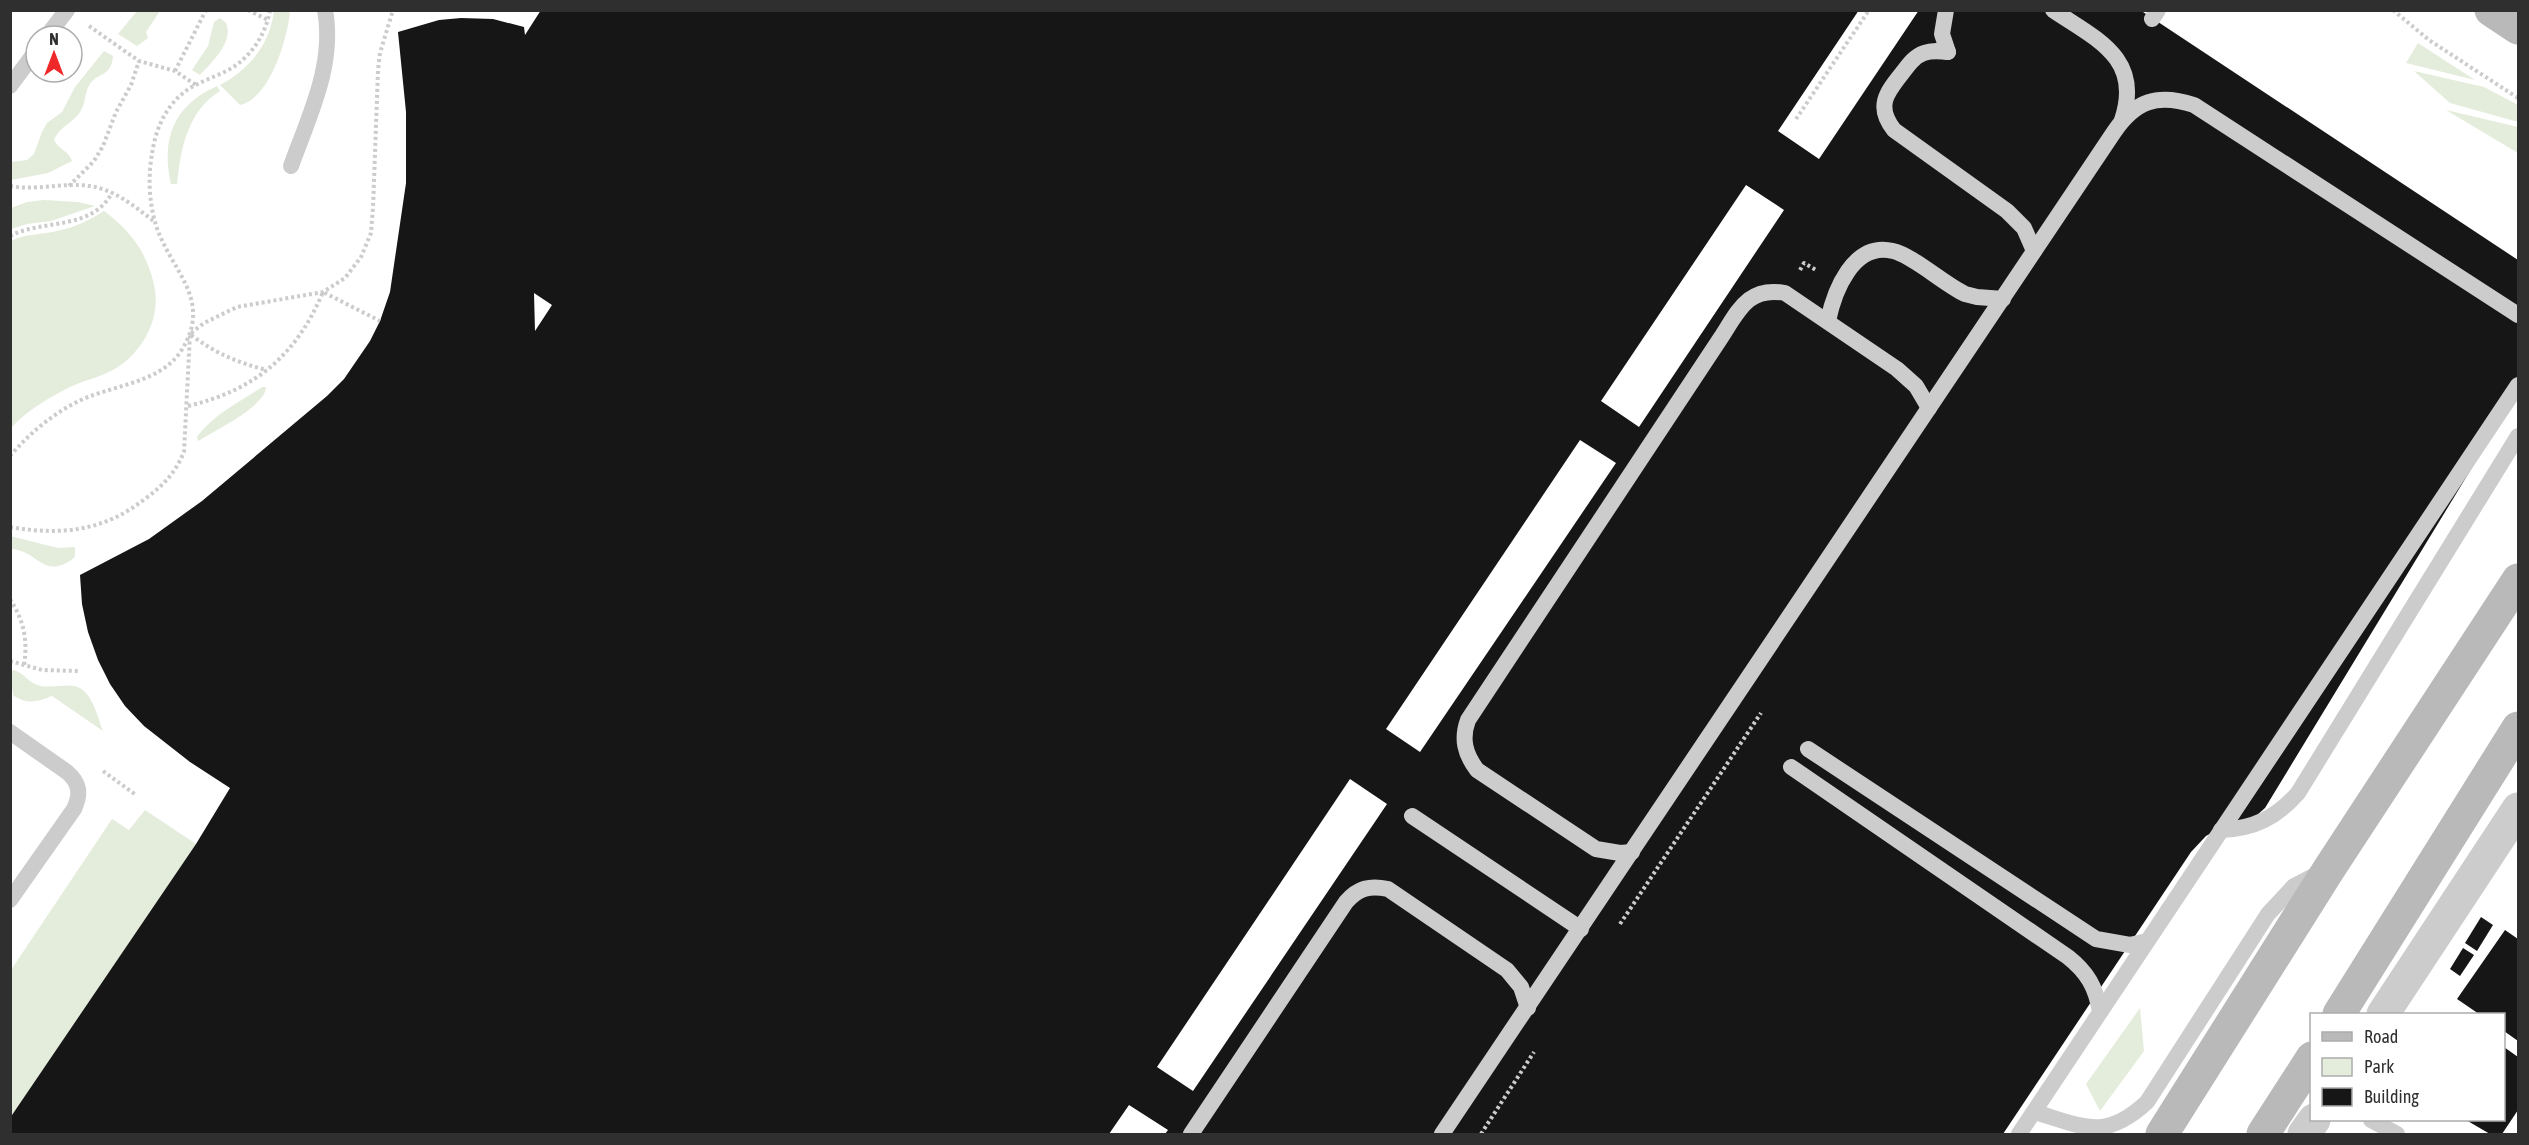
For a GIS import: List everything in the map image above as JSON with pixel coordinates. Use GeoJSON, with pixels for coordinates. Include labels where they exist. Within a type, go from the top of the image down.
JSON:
{"type":"FeatureCollection","features":[{"type":"Feature","properties":{"kind":"street"},"geometry":{"type":"LineString","coordinates":[[2491,10],[2518,28]]}},
{"type":"Feature","properties":{"kind":"street"},"geometry":{"type":"LineString","coordinates":[[2162,1134],[2329,869],[2518,580]]}},
{"type":"Feature","properties":{"kind":"street"},"geometry":{"type":"LineString","coordinates":[[2340,1013],[2518,729]]}},
{"type":"Feature","properties":{"kind":"street"},"geometry":{"type":"LineString","coordinates":[[2384,1013],[2518,809]]}},
{"type":"Feature","properties":{"kind":"street"},"geometry":{"type":"LineString","coordinates":[[2263,1134],[2310,1061]]}},
{"type":"Feature","properties":{"kind":"street"},"geometry":{"type":"LineString","coordinates":[[2304,1134],[2313,1121]]}},
{"type":"Feature","properties":{"kind":"lane"},"geometry":{"type":"LineString","coordinates":[[291,166],[323,76],[328,46],[325,10]]}},
{"type":"Feature","properties":{"kind":"lane"},"geometry":{"type":"LineString","coordinates":[[1946,10],[1942,34],[1948,52],[1925,52],[1912,61],[1887,95],[1884,102],[1887,119],[1894,130],[2007,211],[2024,228],[2034,251]]}},
{"type":"Feature","properties":{"kind":"lane"},"geometry":{"type":"LineString","coordinates":[[2053,10],[2116,55],[2123,67],[2128,93],[2122,120]]}},
{"type":"Feature","properties":{"kind":"lane"},"geometry":{"type":"LineString","coordinates":[[57,24],[67,11]]}},
{"type":"Feature","properties":{"kind":"lane"},"geometry":{"type":"LineString","coordinates":[[10,86],[24,67]]}},
{"type":"Feature","properties":{"kind":"lane"},"geometry":{"type":"LineString","coordinates":[[1442,1134],[2122,120],[2132,110],[2146,102],[2162,98],[2194,105],[2518,315]]}},
{"type":"Feature","properties":{"kind":"lane"},"geometry":{"type":"LineString","coordinates":[[1828,321],[1837,290],[1845,275],[1865,254],[1883,250],[1900,254],[1965,294],[2003,299]]}},
{"type":"Feature","properties":{"kind":"lane"},"geometry":{"type":"LineString","coordinates":[[1632,852],[1620,854],[1596,849],[1478,770],[1466,752],[1464,730],[1468,720],[1741,308],[1749,298],[1760,292],[1785,293],[1906,377],[1916,386],[1929,408]]}},
{"type":"Feature","properties":{"kind":"lane"},"geometry":{"type":"LineString","coordinates":[[2019,1134],[2518,385]]}},
{"type":"Feature","properties":{"kind":"lane"},"geometry":{"type":"LineString","coordinates":[[2221,830],[2239,829],[2272,817],[2298,793],[2518,436]]}},
{"type":"Feature","properties":{"kind":"lane"},"geometry":{"type":"LineString","coordinates":[[10,732],[67,772],[75,779],[79,789],[74,809],[10,900]]}},
{"type":"Feature","properties":{"kind":"lane"},"geometry":{"type":"LineString","coordinates":[[1808,749],[2096,939],[2130,945],[2147,941]]}},
{"type":"Feature","properties":{"kind":"lane"},"geometry":{"type":"LineString","coordinates":[[1791,767],[2082,968],[2098,996],[2100,1012]]}},
{"type":"Feature","properties":{"kind":"lane"},"geometry":{"type":"LineString","coordinates":[[1412,816],[1581,929]]}},
{"type":"Feature","properties":{"kind":"lane"},"geometry":{"type":"LineString","coordinates":[[2066,1134],[2035,1112],[2086,1128],[2115,1125],[2132,1115],[2147,1102],[2274,906],[2294,886],[2329,869]]}},
{"type":"Feature","properties":{"kind":"lane"},"geometry":{"type":"LineString","coordinates":[[1191,1134],[1346,902],[1354,893],[1365,887],[1377,886],[1388,889],[1507,970],[1521,987],[1528,1008]]}},
{"type":"Feature","properties":{"kind":"lane"},"geometry":{"type":"LineString","coordinates":[[2374,1121],[2397,1134]]}},
{"type":"Feature","properties":{"kind":"path"},"geometry":{"type":"LineString","coordinates":[[174,71],[206,10]]}},
{"type":"Feature","properties":{"kind":"path"},"geometry":{"type":"LineString","coordinates":[[248,10],[268,20]]}},
{"type":"Feature","properties":{"kind":"path"},"geometry":{"type":"LineString","coordinates":[[10,527],[42,531],[103,524],[137,505],[169,479],[177,468],[184,452],[193,301],[188,284],[164,244],[155,222],[149,179],[154,141],[169,108],[181,95],[231,68],[247,55],[260,38],[270,10]]}},
{"type":"Feature","properties":{"kind":"path"},"geometry":{"type":"LineString","coordinates":[[11,453],[40,425],[74,403],[153,375],[169,366],[181,351],[190,334],[204,323],[237,308],[323,292],[345,278],[361,257],[371,233],[378,70],[380,53],[393,10]]}},
{"type":"Feature","properties":{"kind":"path"},"geometry":{"type":"LineString","coordinates":[[1796,119],[1869,10]]}},
{"type":"Feature","properties":{"kind":"path"},"geometry":{"type":"LineString","coordinates":[[2393,10],[2429,40],[2518,98]]}},
{"type":"Feature","properties":{"kind":"path"},"geometry":{"type":"LineString","coordinates":[[67,11],[139,61],[174,71],[196,85]]}},
{"type":"Feature","properties":{"kind":"path"},"geometry":{"type":"LineString","coordinates":[[69,186],[88,168],[103,146],[116,112],[131,85],[139,61]]}},
{"type":"Feature","properties":{"kind":"path"},"geometry":{"type":"LineString","coordinates":[[10,186],[45,188],[90,186],[112,193],[155,222]]}},
{"type":"Feature","properties":{"kind":"path"},"geometry":{"type":"LineString","coordinates":[[10,236],[28,228],[60,225],[90,214],[107,202],[112,193]]}},
{"type":"Feature","properties":{"kind":"path"},"geometry":{"type":"LineString","coordinates":[[1785,293],[1804,263],[1823,275]]}},
{"type":"Feature","properties":{"kind":"path"},"geometry":{"type":"LineString","coordinates":[[323,292],[380,321]]}},
{"type":"Feature","properties":{"kind":"path"},"geometry":{"type":"LineString","coordinates":[[188,406],[230,393],[268,370],[301,335],[314,314],[323,292]]}},
{"type":"Feature","properties":{"kind":"path"},"geometry":{"type":"LineString","coordinates":[[190,334],[213,351],[240,363],[268,370]]}},
{"type":"Feature","properties":{"kind":"path"},"geometry":{"type":"LineString","coordinates":[[10,598],[21,615],[26,632],[24,666]]}},
{"type":"Feature","properties":{"kind":"path"},"geometry":{"type":"LineString","coordinates":[[10,661],[42,670],[78,671]]}},
{"type":"Feature","properties":{"kind":"green space"},"geometry":{"type":"Polygon","coordinates":[[[137,11],[160,11],[146,32],[148,38],[137,46],[118,34],[137,11]]]}},
{"type":"Feature","properties":{"kind":"green space"},"geometry":{"type":"Polygon","coordinates":[[[274,11],[290,11],[286,36],[276,66],[260,91],[251,100],[240,105],[220,85],[240,72],[256,55],[268,34],[274,11]]]}},
{"type":"Feature","properties":{"kind":"green space"},"geometry":{"type":"Polygon","coordinates":[[[220,18],[226,23],[227,37],[220,51],[200,75],[192,70],[208,46],[214,22],[220,18]]]}},
{"type":"Feature","properties":{"kind":"green space"},"geometry":{"type":"Polygon","coordinates":[[[2418,43],[2475,80],[2406,63],[2418,43]]]}},
{"type":"Feature","properties":{"kind":"green space"},"geometry":{"type":"Polygon","coordinates":[[[104,51],[113,56],[110,68],[90,84],[80,112],[54,140],[72,161],[48,173],[11,180],[11,162],[27,160],[34,154],[47,123],[62,112],[77,84],[84,84],[84,76],[104,51]]]}},
{"type":"Feature","properties":{"kind":"green space"},"geometry":{"type":"Polygon","coordinates":[[[2414,71],[2484,87],[2518,105],[2518,122],[2450,103],[2414,71]]]}},
{"type":"Feature","properties":{"kind":"green space"},"geometry":{"type":"Polygon","coordinates":[[[217,86],[220,91],[200,109],[193,120],[184,144],[177,184],[171,184],[168,153],[174,126],[180,114],[190,103],[217,86]]]}},
{"type":"Feature","properties":{"kind":"green space"},"geometry":{"type":"Polygon","coordinates":[[[2446,110],[2518,127],[2518,153],[2446,110]]]}},
{"type":"Feature","properties":{"kind":"green space"},"geometry":{"type":"Polygon","coordinates":[[[44,200],[78,202],[95,206],[51,221],[11,229],[11,208],[27,202],[44,200]]]}},
{"type":"Feature","properties":{"kind":"green space"},"geometry":{"type":"Polygon","coordinates":[[[104,211],[130,235],[151,273],[156,297],[155,310],[147,334],[133,355],[113,370],[51,397],[11,428],[11,241],[72,227],[104,211]]]}},
{"type":"Feature","properties":{"kind":"green space"},"geometry":{"type":"Polygon","coordinates":[[[262,387],[266,387],[264,394],[249,410],[198,441],[197,437],[211,421],[262,387]]]}},
{"type":"Feature","properties":{"kind":"green space"},"geometry":{"type":"Polygon","coordinates":[[[10,536],[58,548],[75,547],[75,557],[64,564],[48,566],[28,554],[11,549],[10,536]]]}},
{"type":"Feature","properties":{"kind":"green space"},"geometry":{"type":"Polygon","coordinates":[[[14,670],[37,685],[80,688],[90,698],[103,731],[52,696],[32,702],[13,695],[10,672],[14,670]]]}},
{"type":"Feature","properties":{"kind":"green space"},"geometry":{"type":"Polygon","coordinates":[[[145,810],[196,844],[11,1118],[11,970],[112,819],[129,830],[145,810]]]}},
{"type":"Feature","properties":{"kind":"green space"},"geometry":{"type":"Polygon","coordinates":[[[2140,1008],[2144,1051],[2100,1111],[2086,1084],[2140,1008]]]}},
{"type":"Feature","properties":{"kind":"building"},"geometry":{"type":"Polygon","coordinates":[[[541,10],[1859,10],[1778,131],[1819,159],[1919,10],[2140,10],[2518,260],[2518,392],[2265,808],[2256,816],[2220,828],[2206,836],[2191,852],[2003,1134],[1165,1134],[1168,1130],[1129,1105],[1109,1134],[10,1134],[10,1118],[196,844],[230,788],[190,762],[144,726],[125,706],[98,660],[88,632],[82,604],[80,575],[149,539],[202,501],[327,396],[344,379],[370,341],[390,292],[406,183],[406,112],[398,32],[439,20],[461,18],[493,19],[524,27],[525,35],[541,10]],[[1746,185],[1601,401],[1639,427],[1784,210],[1746,185]],[[534,293],[535,331],[552,305],[534,293]],[[1580,440],[1386,729],[1420,752],[1616,463],[1580,440]],[[1350,779],[1157,1067],[1193,1091],[1387,804],[1350,779]]]}},
{"type":"Feature","properties":{"kind":"building"},"geometry":{"type":"Polygon","coordinates":[[[2481,917],[2493,925],[2477,951],[2465,943],[2481,917]]]}},
{"type":"Feature","properties":{"kind":"building"},"geometry":{"type":"Polygon","coordinates":[[[2505,930],[2518,939],[2518,1041],[2505,1032],[2505,1013],[2478,1013],[2457,999],[2505,930]]]}},
{"type":"Feature","properties":{"kind":"building"},"geometry":{"type":"Polygon","coordinates":[[[2463,948],[2474,955],[2460,976],[2450,969],[2463,948]]]}},
{"type":"Feature","properties":{"kind":"building"},"geometry":{"type":"Polygon","coordinates":[[[2505,1048],[2518,1057],[2518,1110],[2502,1134],[2490,1134],[2468,1121],[2505,1121],[2505,1048]]]}}]}
